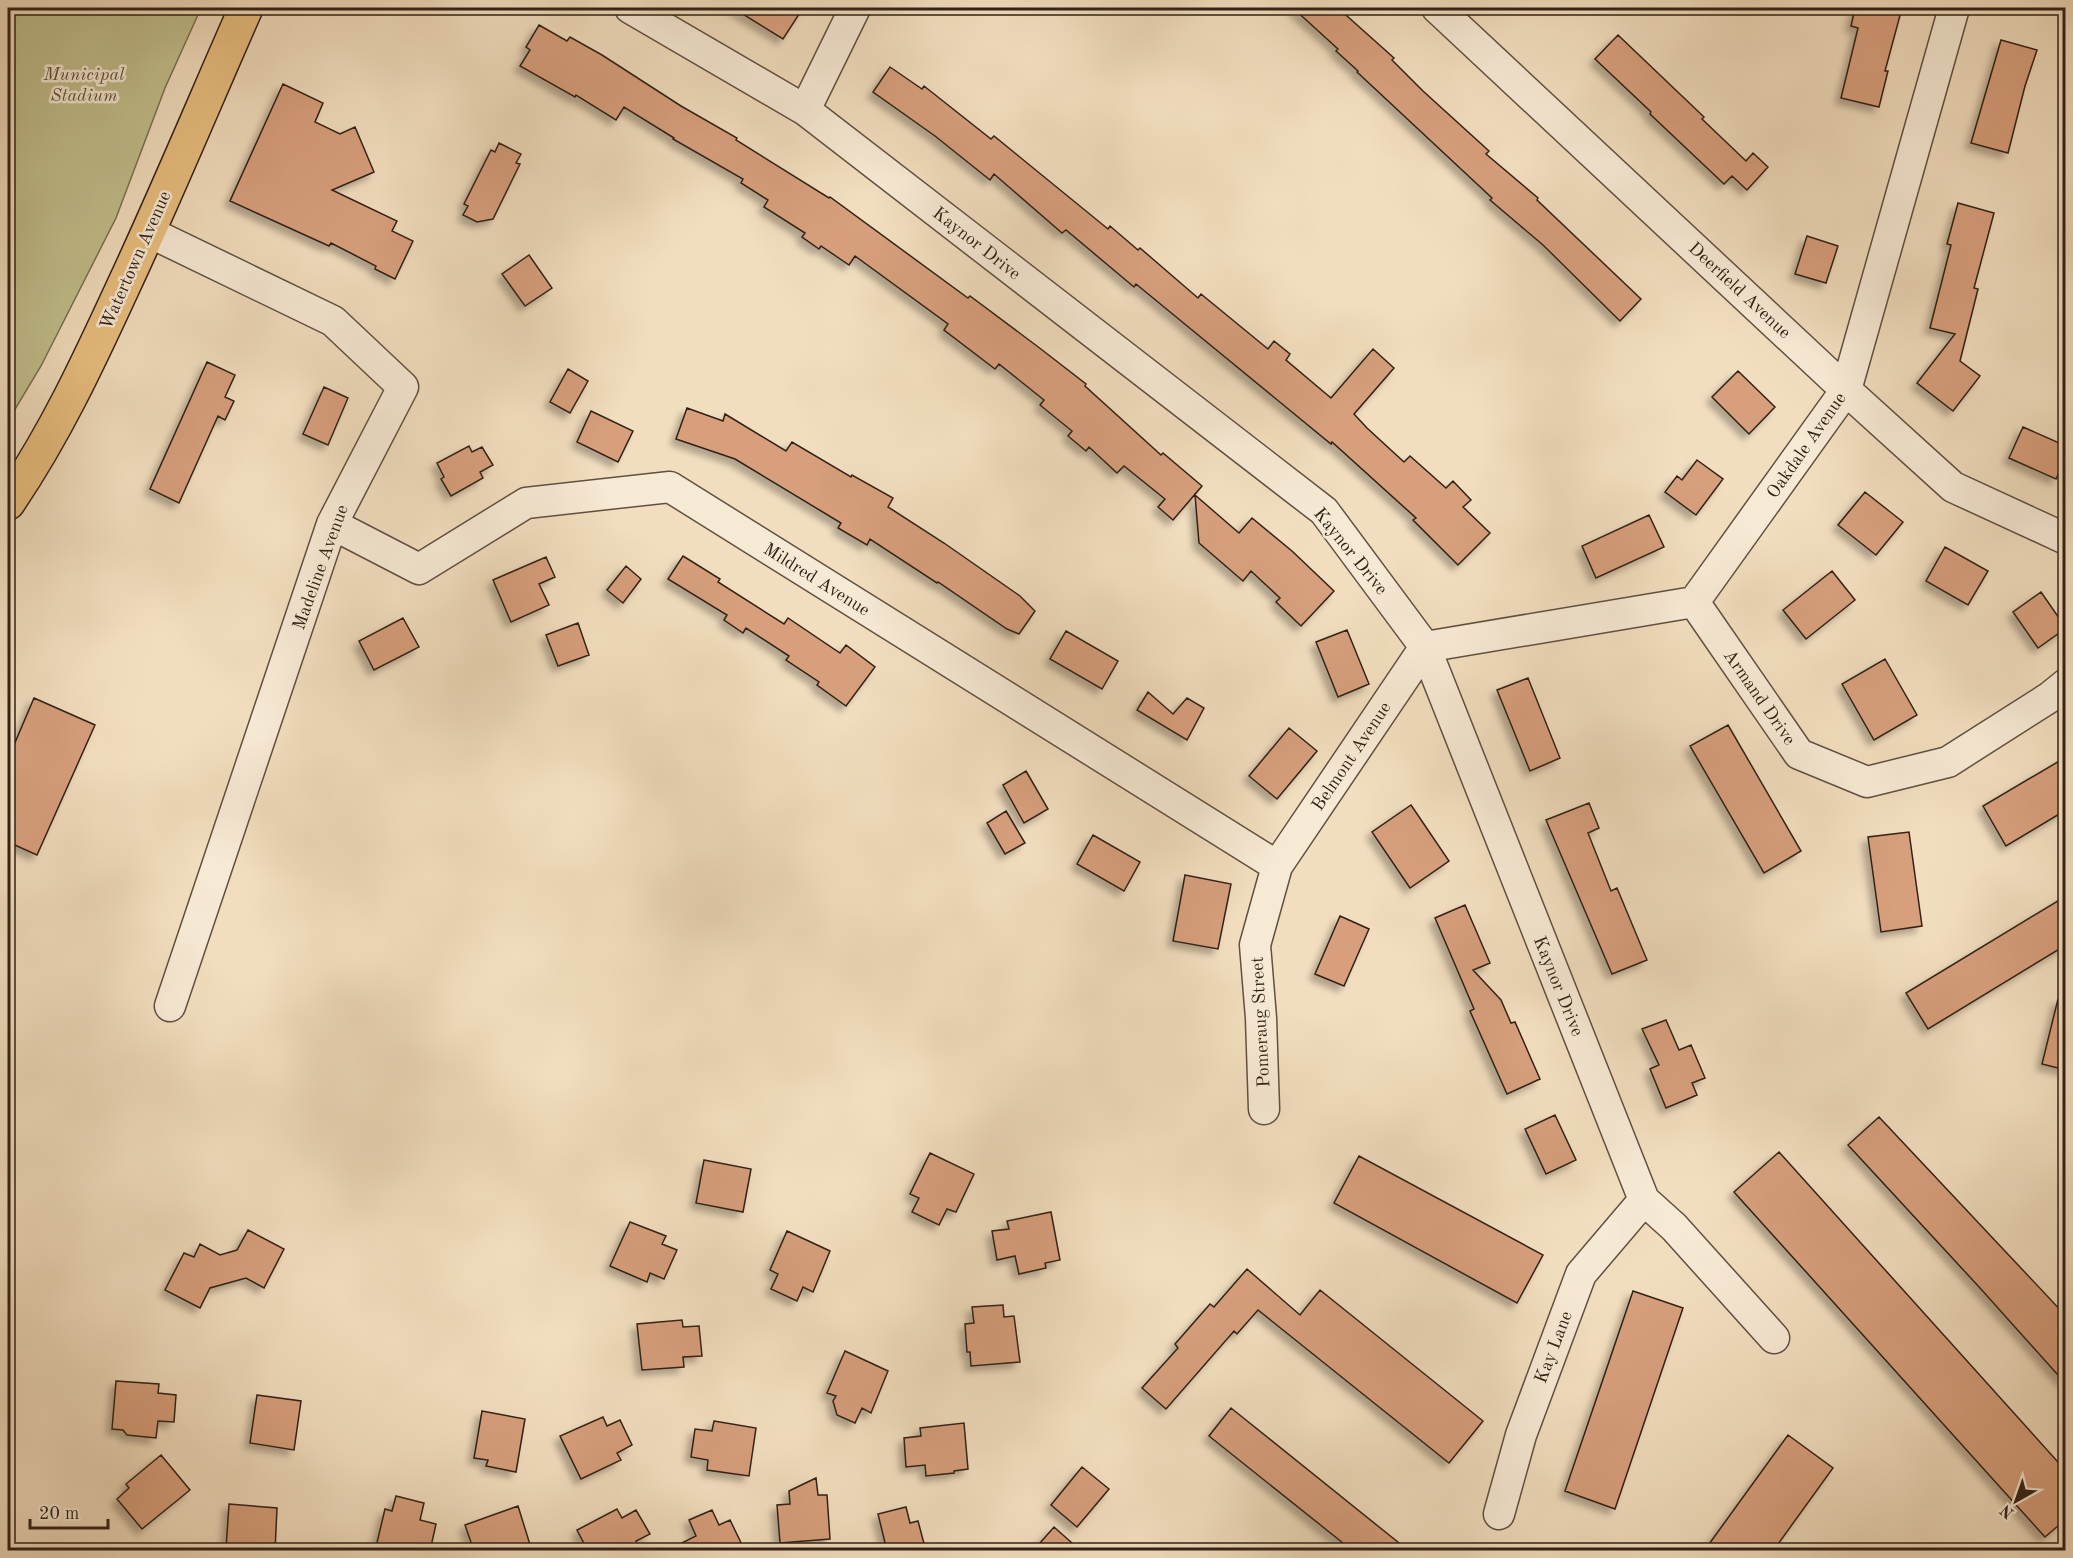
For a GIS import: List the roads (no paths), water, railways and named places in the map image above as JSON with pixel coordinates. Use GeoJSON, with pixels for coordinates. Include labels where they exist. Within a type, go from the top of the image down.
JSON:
{"type":"FeatureCollection","features":[{"type":"Feature","properties":{"kind":"main road","name":"Watertown Avenue"},"geometry":{"type":"LineString","coordinates":[[8,503],[36,461],[82,377],[149,232],[246,8]]}},
{"type":"Feature","properties":{"kind":"street","name":"Kaynor Drive"},"geometry":{"type":"LineString","coordinates":[[630,8],[805,111],[1324,511],[1425,646],[1644,1200],[1674,1227],[1774,1338]]}},
{"type":"Feature","properties":{"kind":"street"},"geometry":{"type":"LineString","coordinates":[[805,111],[855,8]]}},
{"type":"Feature","properties":{"kind":"street","name":"Deerfield Avenue"},"geometry":{"type":"LineString","coordinates":[[1437,8],[1953,487],[2066,539]]}},
{"type":"Feature","properties":{"kind":"street","name":"Oakdale Avenue"},"geometry":{"type":"LineString","coordinates":[[1694,602],[1846,390],[1954,8]]}},
{"type":"Feature","properties":{"kind":"street","name":"Madeline Avenue"},"geometry":{"type":"LineString","coordinates":[[149,232],[333,321],[403,387],[332,524],[170,1006]]}},
{"type":"Feature","properties":{"kind":"street","name":"Mildred Avenue"},"geometry":{"type":"LineString","coordinates":[[332,524],[419,569],[526,503],[670,487],[1277,866]]}},
{"type":"Feature","properties":{"kind":"street"},"geometry":{"type":"LineString","coordinates":[[1425,646],[1694,602]]}},
{"type":"Feature","properties":{"kind":"street","name":"Armand Drive"},"geometry":{"type":"LineString","coordinates":[[1694,602],[1799,754],[1867,782],[1948,762],[2050,697],[2066,684]]}},
{"type":"Feature","properties":{"kind":"street","name":"Belmont Avenue"},"geometry":{"type":"LineString","coordinates":[[1277,866],[1425,646]]}},
{"type":"Feature","properties":{"kind":"street","name":"Pomeraug Street"},"geometry":{"type":"LineString","coordinates":[[1264,1109],[1256,945],[1277,866]]}},
{"type":"Feature","properties":{"kind":"street","name":"Kay Lane"},"geometry":{"type":"LineString","coordinates":[[1498,1514],[1521,1435],[1581,1274],[1644,1200]]}},
{"type":"Feature","properties":{"kind":"park label","name":"Municipal Stadium"},"geometry":{"type":"Point","coordinates":[84,84]}}]}
